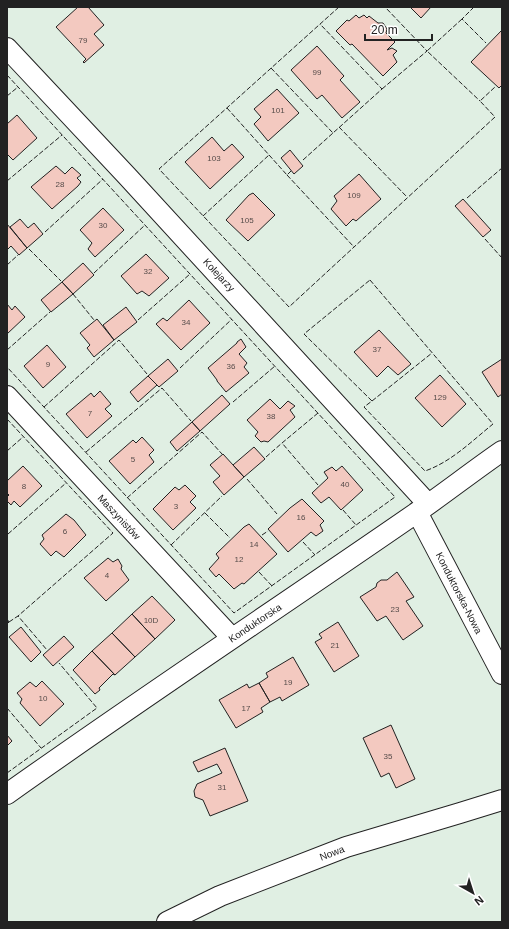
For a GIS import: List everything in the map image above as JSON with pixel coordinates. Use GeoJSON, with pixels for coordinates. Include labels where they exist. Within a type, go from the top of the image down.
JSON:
{"type":"FeatureCollection","features":[{"type":"Feature","properties":{"kind":"street","name":"Kolejarzy"},"geometry":{"type":"LineString","coordinates":[[7,48],[234,292],[423,508]]}},
{"type":"Feature","properties":{"kind":"street","name":"Maszynistów"},"geometry":{"type":"LineString","coordinates":[[7,396],[232,638]]}},
{"type":"Feature","properties":{"kind":"street","name":"Konduktorska"},"geometry":{"type":"LineString","coordinates":[[7,794],[423,508],[502,451]]}},
{"type":"Feature","properties":{"kind":"street","name":"Konduktorska-Nowa"},"geometry":{"type":"LineString","coordinates":[[423,508],[502,674]]}},
{"type":"Feature","properties":{"kind":"street","name":"Nowa"},"geometry":{"type":"LineString","coordinates":[[167,922],[220,896],[346,847],[502,800]]}},
{"type":"Feature","properties":{"kind":"green space"},"geometry":{"type":"Polygon","coordinates":[[[7,7],[502,7],[502,922],[7,922],[7,7]]]}},
{"type":"Feature","properties":{"kind":"building"},"geometry":{"type":"Polygon","coordinates":[[[78,7],[88,7],[104,25],[94,34],[104,45],[84,63],[83,62],[86,59],[56,27],[78,7]]]}},
{"type":"Feature","properties":{"kind":"building"},"geometry":{"type":"Polygon","coordinates":[[[410,7],[431,7],[421,18],[410,7]]]}},
{"type":"Feature","properties":{"kind":"building"},"geometry":{"type":"Polygon","coordinates":[[[356,15],[359,18],[364,15],[367,18],[369,16],[378,23],[383,23],[387,29],[386,33],[395,42],[387,50],[392,48],[397,51],[393,55],[397,62],[383,76],[352,44],[350,45],[336,31],[347,20],[349,21],[356,15]]]}},
{"type":"Feature","properties":{"kind":"building"},"geometry":{"type":"Polygon","coordinates":[[[502,30],[502,85],[499,88],[471,62],[502,30]]]}},
{"type":"Feature","properties":{"kind":"building"},"geometry":{"type":"Polygon","coordinates":[[[317,46],[344,76],[340,80],[360,102],[342,118],[322,95],[317,99],[291,70],[317,46]]]}},
{"type":"Feature","properties":{"kind":"building"},"geometry":{"type":"Polygon","coordinates":[[[277,89],[299,113],[268,141],[254,124],[261,117],[254,109],[277,89]]]}},
{"type":"Feature","properties":{"kind":"building"},"geometry":{"type":"Polygon","coordinates":[[[17,115],[37,138],[13,160],[7,154],[7,124],[17,115]]]}},
{"type":"Feature","properties":{"kind":"building"},"geometry":{"type":"Polygon","coordinates":[[[212,137],[224,151],[232,144],[244,157],[210,189],[185,162],[212,137]]]}},
{"type":"Feature","properties":{"kind":"building"},"geometry":{"type":"Polygon","coordinates":[[[290,150],[303,166],[294,174],[281,158],[290,150]]]}},
{"type":"Feature","properties":{"kind":"building"},"geometry":{"type":"Polygon","coordinates":[[[56,166],[65,174],[72,167],[81,175],[77,178],[81,182],[52,209],[31,187],[56,166]]]}},
{"type":"Feature","properties":{"kind":"building"},"geometry":{"type":"Polygon","coordinates":[[[359,174],[381,199],[356,221],[353,219],[346,226],[331,209],[337,201],[334,196],[359,174]]]}},
{"type":"Feature","properties":{"kind":"building"},"geometry":{"type":"Polygon","coordinates":[[[253,193],[275,215],[248,241],[226,220],[249,195],[253,193]]]}},
{"type":"Feature","properties":{"kind":"building"},"geometry":{"type":"Polygon","coordinates":[[[463,199],[491,230],[483,237],[455,206],[463,199]]]}},
{"type":"Feature","properties":{"kind":"building"},"geometry":{"type":"Polygon","coordinates":[[[103,208],[124,230],[95,257],[88,249],[92,243],[80,230],[103,208]]]}},
{"type":"Feature","properties":{"kind":"building"},"geometry":{"type":"Polygon","coordinates":[[[20,219],[28,228],[34,223],[43,234],[27,248],[10,227],[20,219]]]}},
{"type":"Feature","properties":{"kind":"building"},"geometry":{"type":"Polygon","coordinates":[[[7,224],[27,248],[19,255],[11,246],[7,250],[7,224]]]}},
{"type":"Feature","properties":{"kind":"building"},"geometry":{"type":"Polygon","coordinates":[[[146,254],[169,278],[149,296],[142,291],[137,294],[121,276],[146,254]]]}},
{"type":"Feature","properties":{"kind":"building"},"geometry":{"type":"Polygon","coordinates":[[[83,263],[94,275],[73,294],[62,282],[83,263]]]}},
{"type":"Feature","properties":{"kind":"building"},"geometry":{"type":"Polygon","coordinates":[[[62,282],[73,294],[51,312],[41,300],[62,282]]]}},
{"type":"Feature","properties":{"kind":"building"},"geometry":{"type":"Polygon","coordinates":[[[189,300],[210,323],[181,350],[156,324],[163,318],[167,321],[189,300]]]}},
{"type":"Feature","properties":{"kind":"building"},"geometry":{"type":"Polygon","coordinates":[[[7,304],[12,310],[15,306],[25,317],[7,334],[7,304]]]}},
{"type":"Feature","properties":{"kind":"building"},"geometry":{"type":"Polygon","coordinates":[[[126,307],[137,322],[114,340],[103,325],[126,307]]]}},
{"type":"Feature","properties":{"kind":"building"},"geometry":{"type":"Polygon","coordinates":[[[97,319],[114,340],[94,357],[87,348],[90,345],[80,333],[97,319]]]}},
{"type":"Feature","properties":{"kind":"building"},"geometry":{"type":"Polygon","coordinates":[[[379,330],[411,364],[398,375],[388,366],[377,377],[354,352],[379,330]]]}},
{"type":"Feature","properties":{"kind":"building"},"geometry":{"type":"Polygon","coordinates":[[[241,339],[246,347],[239,354],[247,363],[244,367],[249,373],[226,392],[208,368],[241,339]]]}},
{"type":"Feature","properties":{"kind":"building"},"geometry":{"type":"Polygon","coordinates":[[[47,345],[66,367],[43,388],[24,366],[47,345]]]}},
{"type":"Feature","properties":{"kind":"building"},"geometry":{"type":"Polygon","coordinates":[[[168,359],[178,371],[159,387],[148,376],[168,359]]]}},
{"type":"Feature","properties":{"kind":"building"},"geometry":{"type":"Polygon","coordinates":[[[502,359],[502,394],[498,397],[482,372],[502,359]]]}},
{"type":"Feature","properties":{"kind":"building"},"geometry":{"type":"Polygon","coordinates":[[[440,375],[466,404],[442,427],[415,398],[440,375]]]}},
{"type":"Feature","properties":{"kind":"building"},"geometry":{"type":"Polygon","coordinates":[[[148,376],[157,385],[138,402],[130,392],[148,376]]]}},
{"type":"Feature","properties":{"kind":"building"},"geometry":{"type":"Polygon","coordinates":[[[100,391],[111,404],[105,409],[112,416],[87,438],[66,414],[91,393],[94,397],[100,391]]]}},
{"type":"Feature","properties":{"kind":"building"},"geometry":{"type":"Polygon","coordinates":[[[222,395],[230,404],[200,431],[192,422],[222,395]]]}},
{"type":"Feature","properties":{"kind":"building"},"geometry":{"type":"Polygon","coordinates":[[[270,399],[280,409],[288,401],[295,406],[290,410],[295,417],[268,442],[261,442],[255,436],[258,432],[247,420],[270,399]]]}},
{"type":"Feature","properties":{"kind":"building"},"geometry":{"type":"Polygon","coordinates":[[[192,422],[200,431],[177,451],[170,442],[192,422]]]}},
{"type":"Feature","properties":{"kind":"building"},"geometry":{"type":"Polygon","coordinates":[[[142,437],[154,450],[149,455],[154,462],[130,484],[109,461],[133,440],[136,443],[142,437]]]}},
{"type":"Feature","properties":{"kind":"building"},"geometry":{"type":"Polygon","coordinates":[[[254,447],[265,459],[244,477],[233,465],[254,447]]]}},
{"type":"Feature","properties":{"kind":"building"},"geometry":{"type":"Polygon","coordinates":[[[223,454],[244,477],[224,495],[213,482],[220,476],[210,465],[223,454]]]}},
{"type":"Feature","properties":{"kind":"building"},"geometry":{"type":"Polygon","coordinates":[[[23,466],[42,486],[20,507],[14,501],[11,505],[7,501],[7,497],[9,495],[7,493],[7,481],[23,466]]]}},
{"type":"Feature","properties":{"kind":"building"},"geometry":{"type":"Polygon","coordinates":[[[342,466],[363,490],[341,510],[329,497],[321,503],[312,493],[328,478],[324,472],[332,467],[336,471],[342,466]]]}},
{"type":"Feature","properties":{"kind":"building"},"geometry":{"type":"Polygon","coordinates":[[[185,485],[196,496],[190,502],[196,508],[173,530],[153,509],[175,487],[179,490],[185,485]]]}},
{"type":"Feature","properties":{"kind":"building"},"geometry":{"type":"Polygon","coordinates":[[[302,499],[324,521],[320,525],[323,531],[316,536],[311,532],[288,552],[268,529],[302,499]]]}},
{"type":"Feature","properties":{"kind":"building"},"geometry":{"type":"Polygon","coordinates":[[[66,514],[74,520],[86,535],[64,557],[56,551],[51,556],[40,544],[44,539],[42,535],[66,514]]]}},
{"type":"Feature","properties":{"kind":"building"},"geometry":{"type":"Polygon","coordinates":[[[249,524],[277,554],[244,584],[242,583],[234,589],[219,574],[216,577],[209,569],[219,558],[216,554],[249,524]]]}},
{"type":"Feature","properties":{"kind":"building"},"geometry":{"type":"Polygon","coordinates":[[[108,558],[113,562],[118,559],[122,566],[121,569],[129,580],[106,601],[84,578],[108,558]]]}},
{"type":"Feature","properties":{"kind":"building"},"geometry":{"type":"Polygon","coordinates":[[[397,572],[414,597],[406,601],[423,626],[403,640],[386,616],[377,621],[360,597],[376,587],[377,583],[381,580],[387,580],[397,572]]]}},
{"type":"Feature","properties":{"kind":"building"},"geometry":{"type":"Polygon","coordinates":[[[152,596],[175,620],[155,639],[132,614],[152,596]]]}},
{"type":"Feature","properties":{"kind":"building"},"geometry":{"type":"Polygon","coordinates":[[[132,614],[155,639],[135,657],[112,633],[132,614]]]}},
{"type":"Feature","properties":{"kind":"building"},"geometry":{"type":"Polygon","coordinates":[[[338,622],[359,656],[334,672],[315,642],[322,638],[319,634],[338,622]]]}},
{"type":"Feature","properties":{"kind":"building"},"geometry":{"type":"Polygon","coordinates":[[[21,627],[41,652],[31,662],[9,637],[21,627]]]}},
{"type":"Feature","properties":{"kind":"building"},"geometry":{"type":"Polygon","coordinates":[[[112,633],[135,657],[115,675],[92,651],[112,633]]]}},
{"type":"Feature","properties":{"kind":"building"},"geometry":{"type":"Polygon","coordinates":[[[64,636],[74,647],[53,666],[43,655],[64,636]]]}},
{"type":"Feature","properties":{"kind":"building"},"geometry":{"type":"Polygon","coordinates":[[[92,651],[115,675],[113,674],[95,694],[73,670],[92,651]]]}},
{"type":"Feature","properties":{"kind":"building"},"geometry":{"type":"Polygon","coordinates":[[[293,657],[309,685],[282,701],[280,697],[270,702],[259,683],[268,677],[266,673],[293,657]]]}},
{"type":"Feature","properties":{"kind":"building"},"geometry":{"type":"Polygon","coordinates":[[[42,681],[64,704],[40,726],[20,703],[22,699],[17,693],[30,682],[36,687],[42,681]]]}},
{"type":"Feature","properties":{"kind":"building"},"geometry":{"type":"Polygon","coordinates":[[[259,683],[270,702],[261,708],[263,712],[236,728],[219,700],[247,684],[249,688],[259,683]]]}},
{"type":"Feature","properties":{"kind":"building"},"geometry":{"type":"Polygon","coordinates":[[[391,725],[415,779],[396,788],[389,773],[381,777],[363,738],[391,725]]]}},
{"type":"Feature","properties":{"kind":"building"},"geometry":{"type":"Polygon","coordinates":[[[7,735],[12,741],[7,746],[7,735]]]}},
{"type":"Feature","properties":{"kind":"building"},"geometry":{"type":"Polygon","coordinates":[[[225,748],[248,801],[210,816],[203,800],[195,797],[194,791],[197,784],[222,773],[217,764],[198,772],[193,762],[225,748]]]}},
{"type":"Feature","properties":{"kind":"fence"},"geometry":{"type":"LineString","coordinates":[[339,7],[159,169],[289,307],[495,117],[480,101],[495,87]]}},
{"type":"Feature","properties":{"kind":"fence"},"geometry":{"type":"LineString","coordinates":[[382,89],[427,51],[385,7]]}},
{"type":"Feature","properties":{"kind":"fence"},"geometry":{"type":"LineString","coordinates":[[474,7],[462,19],[486,43]]}},
{"type":"Feature","properties":{"kind":"fence"},"geometry":{"type":"LineString","coordinates":[[462,19],[427,51],[480,101]]}},
{"type":"Feature","properties":{"kind":"fence"},"geometry":{"type":"LineString","coordinates":[[271,68],[333,133],[382,89],[320,24]]}},
{"type":"Feature","properties":{"kind":"fence"},"geometry":{"type":"LineString","coordinates":[[7,75],[395,497],[234,613],[7,367]]}},
{"type":"Feature","properties":{"kind":"fence"},"geometry":{"type":"LineString","coordinates":[[7,96],[18,87]]}},
{"type":"Feature","properties":{"kind":"fence"},"geometry":{"type":"LineString","coordinates":[[227,108],[287,175],[291,171]]}},
{"type":"Feature","properties":{"kind":"fence"},"geometry":{"type":"LineString","coordinates":[[339,127],[407,197]]}},
{"type":"Feature","properties":{"kind":"fence"},"geometry":{"type":"LineString","coordinates":[[303,160],[333,133]]}},
{"type":"Feature","properties":{"kind":"fence"},"geometry":{"type":"LineString","coordinates":[[7,181],[62,135]]}},
{"type":"Feature","properties":{"kind":"fence"},"geometry":{"type":"LineString","coordinates":[[203,216],[269,155]]}},
{"type":"Feature","properties":{"kind":"fence"},"geometry":{"type":"LineString","coordinates":[[467,198],[502,168]]}},
{"type":"Feature","properties":{"kind":"fence"},"geometry":{"type":"LineString","coordinates":[[287,175],[354,247]]}},
{"type":"Feature","properties":{"kind":"fence"},"geometry":{"type":"LineString","coordinates":[[45,232],[103,179]]}},
{"type":"Feature","properties":{"kind":"fence"},"geometry":{"type":"LineString","coordinates":[[94,273],[145,225]]}},
{"type":"Feature","properties":{"kind":"fence"},"geometry":{"type":"LineString","coordinates":[[485,239],[502,258]]}},
{"type":"Feature","properties":{"kind":"fence"},"geometry":{"type":"LineString","coordinates":[[29,249],[61,281]]}},
{"type":"Feature","properties":{"kind":"fence"},"geometry":{"type":"LineString","coordinates":[[7,265],[18,255]]}},
{"type":"Feature","properties":{"kind":"fence"},"geometry":{"type":"LineString","coordinates":[[138,320],[190,274]]}},
{"type":"Feature","properties":{"kind":"fence"},"geometry":{"type":"LineString","coordinates":[[370,280],[493,424],[452,457],[425,471],[364,407],[372,401],[304,334],[370,280]]}},
{"type":"Feature","properties":{"kind":"fence"},"geometry":{"type":"LineString","coordinates":[[73,294],[94,320]]}},
{"type":"Feature","properties":{"kind":"fence"},"geometry":{"type":"LineString","coordinates":[[7,350],[50,312]]}},
{"type":"Feature","properties":{"kind":"fence"},"geometry":{"type":"LineString","coordinates":[[180,368],[232,319]]}},
{"type":"Feature","properties":{"kind":"fence"},"geometry":{"type":"LineString","coordinates":[[44,407],[119,340],[147,374]]}},
{"type":"Feature","properties":{"kind":"fence"},"geometry":{"type":"LineString","coordinates":[[372,401],[432,353]]}},
{"type":"Feature","properties":{"kind":"fence"},"geometry":{"type":"LineString","coordinates":[[233,402],[275,366]]}},
{"type":"Feature","properties":{"kind":"fence"},"geometry":{"type":"LineString","coordinates":[[86,452],[162,388],[191,421]]}},
{"type":"Feature","properties":{"kind":"fence"},"geometry":{"type":"LineString","coordinates":[[318,413],[282,443],[318,485]]}},
{"type":"Feature","properties":{"kind":"fence"},"geometry":{"type":"LineString","coordinates":[[7,419],[113,533],[18,616]]}},
{"type":"Feature","properties":{"kind":"fence"},"geometry":{"type":"LineString","coordinates":[[127,498],[202,432],[222,454]]}},
{"type":"Feature","properties":{"kind":"fence"},"geometry":{"type":"LineString","coordinates":[[7,451],[23,437]]}},
{"type":"Feature","properties":{"kind":"fence"},"geometry":{"type":"LineString","coordinates":[[266,457],[282,443]]}},
{"type":"Feature","properties":{"kind":"fence"},"geometry":{"type":"LineString","coordinates":[[247,479],[277,514]]}},
{"type":"Feature","properties":{"kind":"fence"},"geometry":{"type":"LineString","coordinates":[[8,534],[66,483]]}},
{"type":"Feature","properties":{"kind":"fence"},"geometry":{"type":"LineString","coordinates":[[171,545],[222,496]]}},
{"type":"Feature","properties":{"kind":"fence"},"geometry":{"type":"LineString","coordinates":[[343,510],[356,525]]}},
{"type":"Feature","properties":{"kind":"fence"},"geometry":{"type":"LineString","coordinates":[[205,513],[230,538]]}},
{"type":"Feature","properties":{"kind":"fence"},"geometry":{"type":"LineString","coordinates":[[262,535],[268,531]]}},
{"type":"Feature","properties":{"kind":"fence"},"geometry":{"type":"LineString","coordinates":[[303,542],[315,555]]}},
{"type":"Feature","properties":{"kind":"fence"},"geometry":{"type":"LineString","coordinates":[[259,572],[272,586]]}},
{"type":"Feature","properties":{"kind":"fence"},"geometry":{"type":"LineString","coordinates":[[9,622],[18,616],[47,650]]}},
{"type":"Feature","properties":{"kind":"fence"},"geometry":{"type":"LineString","coordinates":[[7,619],[9,622],[7,624]]}},
{"type":"Feature","properties":{"kind":"fence"},"geometry":{"type":"LineString","coordinates":[[7,773],[97,708],[59,663]]}},
{"type":"Feature","properties":{"kind":"fence"},"geometry":{"type":"LineString","coordinates":[[7,708],[41,748]]}}]}
